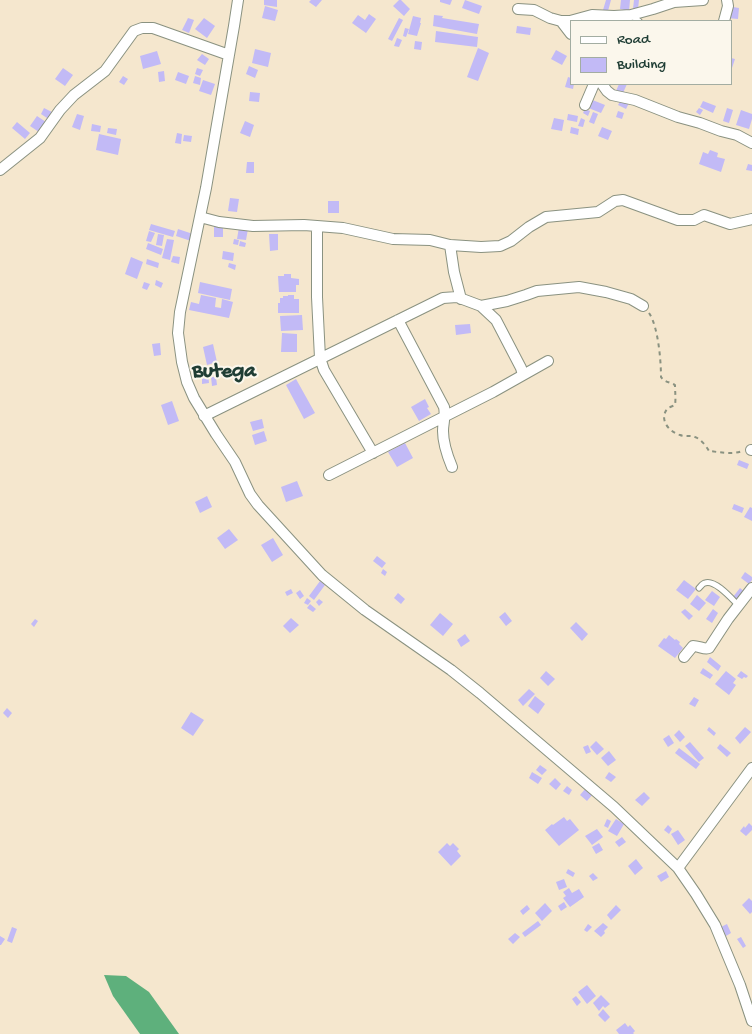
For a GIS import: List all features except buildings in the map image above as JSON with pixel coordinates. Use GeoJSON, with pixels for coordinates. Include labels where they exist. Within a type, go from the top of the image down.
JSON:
{"type":"FeatureCollection","features":[{"type":"Feature","properties":{"kind":"street"},"geometry":{"type":"LineString","coordinates":[[238,0],[200,217],[180,312],[178,333],[182,362],[187,382],[194,398],[235,462],[250,494],[322,575],[365,610],[451,670],[480,693],[614,807],[678,868],[715,925],[740,985],[752,1022]]}},
{"type":"Feature","properties":{"kind":"street"},"geometry":{"type":"LineString","coordinates":[[574,20],[592,15],[635,18],[675,1],[703,0]]}},
{"type":"Feature","properties":{"kind":"street"},"geometry":{"type":"LineString","coordinates":[[724,20],[728,6],[727,0]]}},
{"type":"Feature","properties":{"kind":"street"},"geometry":{"type":"LineString","coordinates":[[518,9],[534,10],[550,18],[570,21]]}},
{"type":"Feature","properties":{"kind":"street"},"geometry":{"type":"LineString","coordinates":[[561,21],[570,33]]}},
{"type":"Feature","properties":{"kind":"street"},"geometry":{"type":"LineString","coordinates":[[0,170],[40,138],[60,110],[74,95],[105,71],[134,31],[142,28],[153,28],[229,54]]}},
{"type":"Feature","properties":{"kind":"street"},"geometry":{"type":"LineString","coordinates":[[585,105],[594,85]]}},
{"type":"Feature","properties":{"kind":"street"},"geometry":{"type":"LineString","coordinates":[[603,85],[612,95],[635,100],[678,117],[737,135],[752,143]]}},
{"type":"Feature","properties":{"kind":"street"},"geometry":{"type":"LineString","coordinates":[[200,217],[219,222],[252,226],[304,225],[343,228],[393,239],[430,240],[481,247],[500,246],[511,241],[546,217],[598,212],[615,202],[623,200],[678,220],[694,220],[704,215],[730,224],[752,219]]}},
{"type":"Feature","properties":{"kind":"street"},"geometry":{"type":"LineString","coordinates":[[317,226],[316,297],[320,358],[324,370],[374,453]]}},
{"type":"Feature","properties":{"kind":"street"},"geometry":{"type":"LineString","coordinates":[[450,244],[454,272],[461,299]]}},
{"type":"Feature","properties":{"kind":"street"},"geometry":{"type":"LineString","coordinates":[[481,306],[507,301],[537,291],[579,287],[631,299],[643,306]]}},
{"type":"Feature","properties":{"kind":"street"},"geometry":{"type":"LineString","coordinates":[[204,416],[443,298],[457,297],[481,306],[496,320],[523,375]]}},
{"type":"Feature","properties":{"kind":"street"},"geometry":{"type":"LineString","coordinates":[[398,320],[444,407],[442,430],[444,446],[452,467]]}},
{"type":"Feature","properties":{"kind":"street"},"geometry":{"type":"LineString","coordinates":[[329,475],[494,392],[548,361]]}},
{"type":"Feature","properties":{"kind":"street"},"geometry":{"type":"LineString","coordinates":[[684,657],[694,646],[705,649],[709,648],[752,588]]}},
{"type":"Feature","properties":{"kind":"street"},"geometry":{"type":"LineString","coordinates":[[678,868],[752,768]]}},
{"type":"Feature","properties":{"kind":"lane"},"geometry":{"type":"LineString","coordinates":[[699,588],[704,583],[710,582],[719,586],[738,605]]}},
{"type":"Feature","properties":{"kind":"path"},"geometry":{"type":"LineString","coordinates":[[643,306],[654,323],[661,376],[666,382],[675,385],[675,405],[669,408],[664,418],[670,430],[678,435],[695,436],[709,451],[737,453],[743,450],[752,450]]}},
{"type":"Feature","properties":{"kind":"green space"},"geometry":{"type":"Polygon","coordinates":[[[104,975],[126,976],[149,992],[179,1034],[140,1034],[113,996],[104,975]]]}},
{"type":"Feature","properties":{"kind":"district","name":"Butega"},"geometry":{"type":"Point","coordinates":[224,373]}}]}
